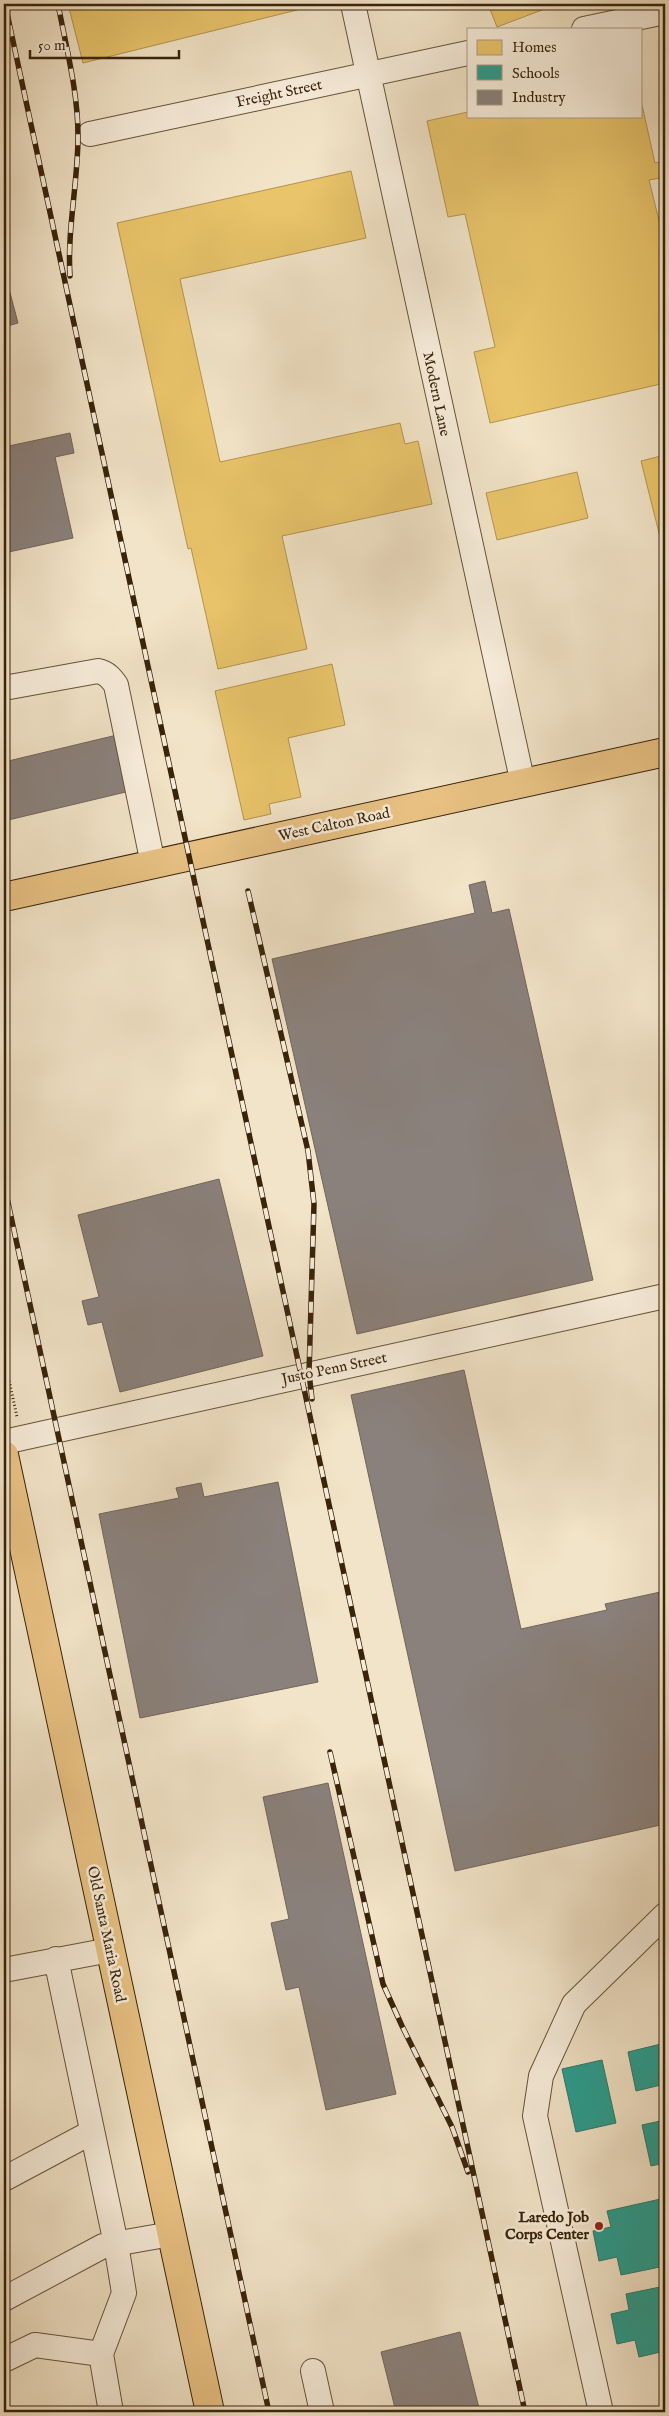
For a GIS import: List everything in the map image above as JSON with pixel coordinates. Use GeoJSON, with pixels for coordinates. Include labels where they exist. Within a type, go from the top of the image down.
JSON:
{"type":"FeatureCollection","features":[{"type":"Feature","properties":{"kind":"main road","name":"West Calton Road"},"geometry":{"type":"LineString","coordinates":[[4,897],[665,752]]}},
{"type":"Feature","properties":{"kind":"main road","name":"Old Santa Maria Road"},"geometry":{"type":"LineString","coordinates":[[4,1455],[210,2412]]}},
{"type":"Feature","properties":{"kind":"street","name":"Modern Lane"},"geometry":{"type":"LineString","coordinates":[[352,4],[523,784]]}},
{"type":"Feature","properties":{"kind":"street"},"geometry":{"type":"LineString","coordinates":[[589,28],[665,12]]}},
{"type":"Feature","properties":{"kind":"street","name":"Freight Street"},"geometry":{"type":"LineString","coordinates":[[90,134],[467,53]]}},
{"type":"Feature","properties":{"kind":"street"},"geometry":{"type":"LineString","coordinates":[[4,688],[98,671],[105,673],[112,680],[116,685],[153,864]]}},
{"type":"Feature","properties":{"kind":"street","name":"Justo Penn Street"},"geometry":{"type":"LineString","coordinates":[[4,1442],[665,1296]]}},
{"type":"Feature","properties":{"kind":"street"},"geometry":{"type":"LineString","coordinates":[[601,2412],[535,2116],[541,2076],[574,2004],[665,1916]]}},
{"type":"Feature","properties":{"kind":"street"},"geometry":{"type":"LineString","coordinates":[[4,1970],[110,1950]]}},
{"type":"Feature","properties":{"kind":"street"},"geometry":{"type":"LineString","coordinates":[[56,1959],[116,2244],[124,2293],[101,2354],[111,2412]]}},
{"type":"Feature","properties":{"kind":"street"},"geometry":{"type":"LineString","coordinates":[[4,2178],[92,2132]]}},
{"type":"Feature","properties":{"kind":"street"},"geometry":{"type":"LineString","coordinates":[[4,2299],[103,2246],[171,2234]]}},
{"type":"Feature","properties":{"kind":"street"},"geometry":{"type":"LineString","coordinates":[[4,2360],[35,2345],[101,2354]]}},
{"type":"Feature","properties":{"kind":"street"},"geometry":{"type":"LineString","coordinates":[[313,2371],[322,2412]]}},
{"type":"Feature","properties":{"kind":"building: Homes"},"geometry":{"type":"Polygon","coordinates":[[[68,4],[295,4],[297,10],[83,63],[68,4]]]}},
{"type":"Feature","properties":{"kind":"building: Homes"},"geometry":{"type":"Polygon","coordinates":[[[488,4],[558,4],[497,27],[488,4]]]}},
{"type":"Feature","properties":{"kind":"building: Homes"},"geometry":{"type":"Polygon","coordinates":[[[642,105],[655,163],[665,160],[665,177],[649,180],[665,245],[665,383],[490,423],[474,352],[495,347],[465,214],[448,217],[427,121],[467,112],[467,118],[642,118],[642,105]]]}},
{"type":"Feature","properties":{"kind":"building: Homes"},"geometry":{"type":"Polygon","coordinates":[[[351,171],[366,238],[180,279],[220,462],[400,423],[405,444],[418,441],[432,504],[282,536],[307,649],[218,669],[191,548],[188,549],[117,223],[351,171]]]}},
{"type":"Feature","properties":{"kind":"building: Homes"},"geometry":{"type":"Polygon","coordinates":[[[665,455],[665,557],[641,461],[665,455]]]}},
{"type":"Feature","properties":{"kind":"building: Homes"},"geometry":{"type":"Polygon","coordinates":[[[577,472],[588,518],[497,540],[486,493],[577,472]]]}},
{"type":"Feature","properties":{"kind":"building: Homes"},"geometry":{"type":"Polygon","coordinates":[[[332,664],[345,725],[288,738],[301,797],[269,804],[271,814],[244,820],[215,691],[332,664]]]}},
{"type":"Feature","properties":{"kind":"building: Schools"},"geometry":{"type":"Polygon","coordinates":[[[665,2043],[665,2084],[636,2091],[628,2052],[665,2043]]]}},
{"type":"Feature","properties":{"kind":"building: Schools"},"geometry":{"type":"Polygon","coordinates":[[[602,2060],[616,2123],[576,2132],[562,2069],[602,2060]]]}},
{"type":"Feature","properties":{"kind":"building: Schools"},"geometry":{"type":"Polygon","coordinates":[[[665,2120],[665,2163],[651,2166],[642,2125],[665,2120]]]}},
{"type":"Feature","properties":{"kind":"building: Schools"},"geometry":{"type":"Polygon","coordinates":[[[665,2198],[665,2266],[621,2275],[617,2257],[599,2261],[593,2231],[611,2227],[607,2211],[665,2198]]]}},
{"type":"Feature","properties":{"kind":"building: Schools"},"geometry":{"type":"Polygon","coordinates":[[[665,2286],[665,2351],[639,2357],[635,2340],[617,2344],[611,2314],[629,2310],[626,2294],[665,2286]]]}},
{"type":"Feature","properties":{"kind":"building: Industry"},"geometry":{"type":"Polygon","coordinates":[[[4,270],[18,323],[4,327],[4,270]]]}},
{"type":"Feature","properties":{"kind":"building: Industry"},"geometry":{"type":"Polygon","coordinates":[[[70,433],[74,453],[55,457],[73,538],[4,553],[4,447],[70,433]]]}},
{"type":"Feature","properties":{"kind":"building: Industry"},"geometry":{"type":"Polygon","coordinates":[[[117,735],[130,791],[4,821],[4,762],[117,735]]]}},
{"type":"Feature","properties":{"kind":"building: Industry"},"geometry":{"type":"Polygon","coordinates":[[[485,881],[492,913],[509,909],[593,1280],[357,1334],[272,959],[475,913],[469,885],[485,881]]]}},
{"type":"Feature","properties":{"kind":"building: Industry"},"geometry":{"type":"Polygon","coordinates":[[[219,1179],[263,1356],[120,1392],[102,1322],[88,1325],[82,1301],[99,1297],[78,1215],[219,1179]]]}},
{"type":"Feature","properties":{"kind":"building: Industry"},"geometry":{"type":"Polygon","coordinates":[[[464,1370],[521,1629],[607,1610],[605,1604],[665,1591],[665,1824],[455,1871],[351,1395],[464,1370]]]}},
{"type":"Feature","properties":{"kind":"building: Industry"},"geometry":{"type":"Polygon","coordinates":[[[278,1482],[318,1682],[140,1718],[99,1514],[179,1498],[176,1488],[201,1483],[204,1497],[278,1482]]]}},
{"type":"Feature","properties":{"kind":"building: Industry"},"geometry":{"type":"Polygon","coordinates":[[[328,1783],[396,2094],[326,2110],[299,1987],[286,1990],[271,1923],[289,1919],[263,1797],[328,1783]]]}},
{"type":"Feature","properties":{"kind":"building: Industry"},"geometry":{"type":"Polygon","coordinates":[[[460,2332],[480,2412],[396,2412],[381,2352],[460,2332]]]}},
{"type":"Feature","properties":{"kind":"railway"},"geometry":{"type":"LineString","coordinates":[[5,4],[525,2412]]}},
{"type":"Feature","properties":{"kind":"railway"},"geometry":{"type":"LineString","coordinates":[[58,4],[71,69],[76,102],[78,136],[69,258],[70,276]]}},
{"type":"Feature","properties":{"kind":"railway"},"geometry":{"type":"LineString","coordinates":[[248,891],[308,1151],[314,1204],[309,1373],[312,1399]]}},
{"type":"Feature","properties":{"kind":"railway"},"geometry":{"type":"LineString","coordinates":[[4,1184],[269,2412]]}},
{"type":"Feature","properties":{"kind":"railway"},"geometry":{"type":"LineString","coordinates":[[330,1752],[383,1984],[452,2127],[468,2172]]}},
{"type":"Feature","properties":{"kind":"place","name":"Laredo Job Corps Center"},"geometry":{"type":"Point","coordinates":[599,2226]}}]}
